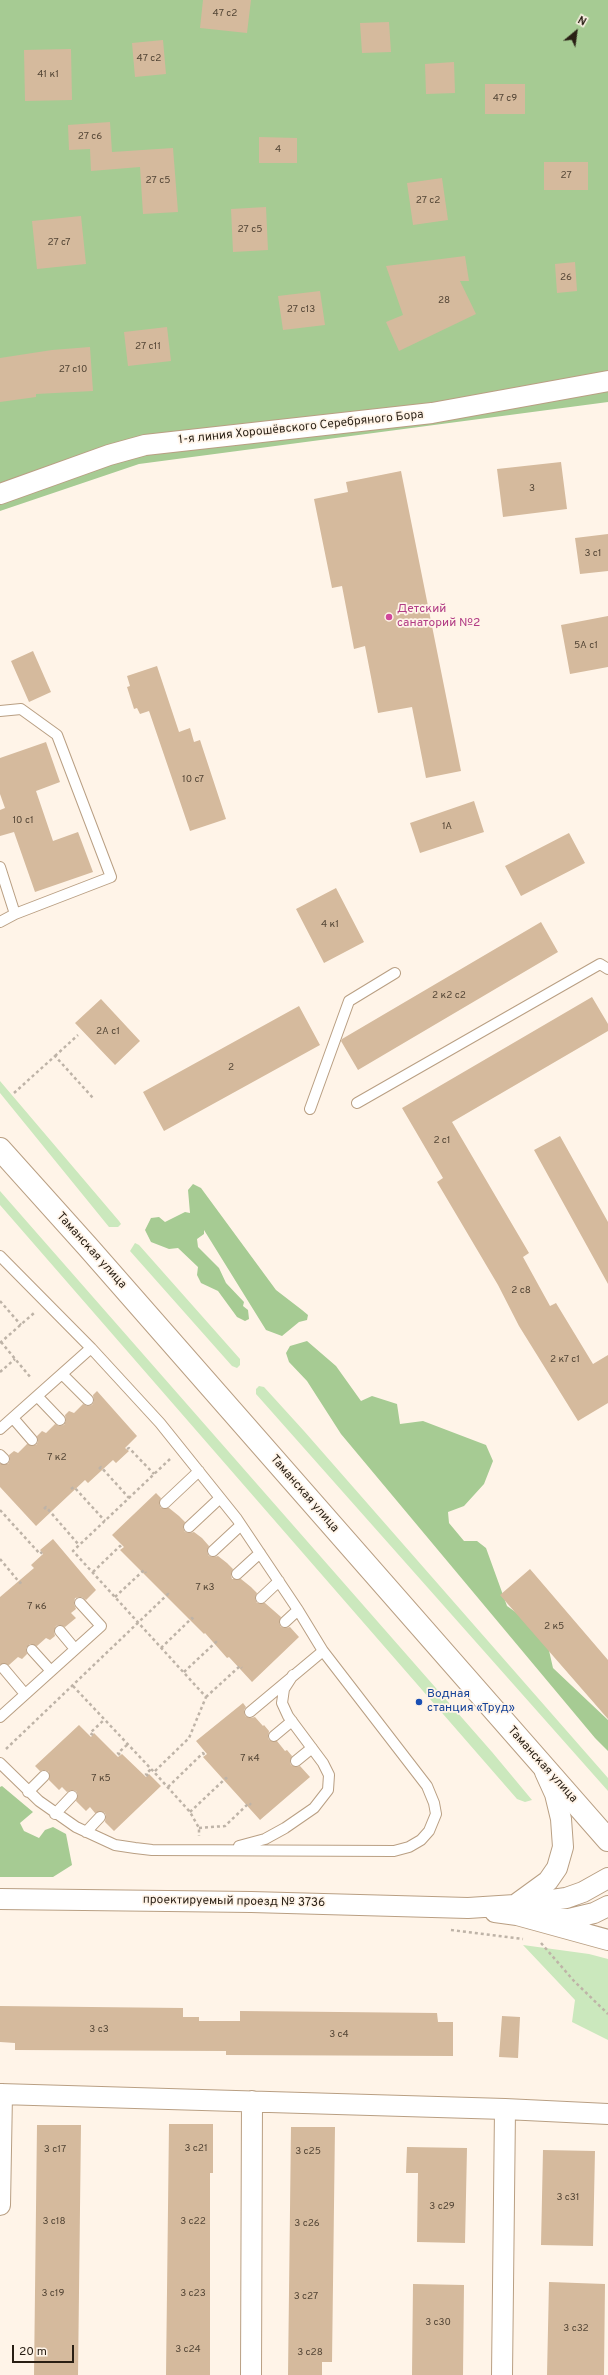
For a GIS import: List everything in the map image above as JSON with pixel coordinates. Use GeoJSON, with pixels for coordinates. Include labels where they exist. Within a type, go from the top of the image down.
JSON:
{"type":"FeatureCollection","features":[{"type":"Feature","properties":{"kind":"street","name":"1-я линия Хорошёвского Серебряного Бора"},"geometry":{"type":"LineString","coordinates":[[0,494],[109,455],[145,445],[432,413],[608,381]]}},
{"type":"Feature","properties":{"kind":"street","name":"Таманская улица"},"geometry":{"type":"LineString","coordinates":[[5,1159],[88,1247],[608,1840]]}},
{"type":"Feature","properties":{"kind":"street"},"geometry":{"type":"LineString","coordinates":[[516,1910],[548,1881],[557,1868],[563,1847],[561,1819],[555,1794],[540,1764]]}},
{"type":"Feature","properties":{"kind":"street"},"geometry":{"type":"LineString","coordinates":[[516,1910],[566,1898],[583,1892],[608,1878]]}},
{"type":"Feature","properties":{"kind":"street","name":"проектируемый проезд № 3736"},"geometry":{"type":"LineString","coordinates":[[0,1899],[251,1902],[516,1910]]}},
{"type":"Feature","properties":{"kind":"street"},"geometry":{"type":"LineString","coordinates":[[516,1910],[569,1919],[594,1913],[608,1906]]}},
{"type":"Feature","properties":{"kind":"street"},"geometry":{"type":"LineString","coordinates":[[516,1910],[608,1940]]}},
{"type":"Feature","properties":{"kind":"street"},"geometry":{"type":"LineString","coordinates":[[0,2205],[1,2094],[505,2109],[608,2114]]}},
{"type":"Feature","properties":{"kind":"street"},"geometry":{"type":"LineString","coordinates":[[251,2375],[252,2101]]}},
{"type":"Feature","properties":{"kind":"street"},"geometry":{"type":"LineString","coordinates":[[502,2375],[505,2109]]}},
{"type":"Feature","properties":{"kind":"lane"},"geometry":{"type":"LineString","coordinates":[[0,711],[21,708],[57,736],[111,878],[15,914],[0,922]]}},
{"type":"Feature","properties":{"kind":"lane"},"geometry":{"type":"LineString","coordinates":[[0,867],[15,914]]}},
{"type":"Feature","properties":{"kind":"lane"},"geometry":{"type":"LineString","coordinates":[[357,1103],[605,964]]}},
{"type":"Feature","properties":{"kind":"lane"},"geometry":{"type":"LineString","coordinates":[[310,1109],[349,1001],[395,973]]}},
{"type":"Feature","properties":{"kind":"lane"},"geometry":{"type":"LineString","coordinates":[[0,1256],[91,1348],[160,1423],[199,1471],[241,1525],[298,1610],[323,1651],[427,1786],[434,1803],[436,1814],[429,1830],[421,1840],[409,1847],[394,1851],[152,1850],[115,1845],[86,1832],[55,1814],[28,1792],[0,1763]]}},
{"type":"Feature","properties":{"kind":"lane"},"geometry":{"type":"LineString","coordinates":[[0,1429],[91,1348]]}},
{"type":"Feature","properties":{"kind":"lane"},"geometry":{"type":"LineString","coordinates":[[62,1374],[88,1400]]}},
{"type":"Feature","properties":{"kind":"lane"},"geometry":{"type":"LineString","coordinates":[[37,1396],[60,1420]]}},
{"type":"Feature","properties":{"kind":"lane"},"geometry":{"type":"LineString","coordinates":[[13,1418],[32,1440]]}},
{"type":"Feature","properties":{"kind":"lane"},"geometry":{"type":"LineString","coordinates":[[165,1503],[199,1471]]}},
{"type":"Feature","properties":{"kind":"lane"},"geometry":{"type":"LineString","coordinates":[[189,1527],[220,1498]]}},
{"type":"Feature","properties":{"kind":"lane"},"geometry":{"type":"LineString","coordinates":[[213,1551],[241,1525]]}},
{"type":"Feature","properties":{"kind":"lane"},"geometry":{"type":"LineString","coordinates":[[237,1574],[260,1553]]}},
{"type":"Feature","properties":{"kind":"lane"},"geometry":{"type":"LineString","coordinates":[[261,1598],[279,1581]]}},
{"type":"Feature","properties":{"kind":"lane"},"geometry":{"type":"LineString","coordinates":[[0,1717],[101,1626],[80,1603]]}},
{"type":"Feature","properties":{"kind":"lane"},"geometry":{"type":"LineString","coordinates":[[285,1622],[298,1610]]}},
{"type":"Feature","properties":{"kind":"lane"},"geometry":{"type":"LineString","coordinates":[[60,1631],[75,1649]]}},
{"type":"Feature","properties":{"kind":"lane"},"geometry":{"type":"LineString","coordinates":[[32,1650],[51,1671]]}},
{"type":"Feature","properties":{"kind":"lane"},"geometry":{"type":"LineString","coordinates":[[250,1712],[323,1651]]}},
{"type":"Feature","properties":{"kind":"lane"},"geometry":{"type":"LineString","coordinates":[[4,1669],[26,1694]]}},
{"type":"Feature","properties":{"kind":"lane"},"geometry":{"type":"LineString","coordinates":[[222,1850],[265,1839],[285,1828],[318,1804],[328,1790],[330,1779],[323,1763],[284,1709],[282,1698],[284,1689],[293,1675]]}},
{"type":"Feature","properties":{"kind":"lane"},"geometry":{"type":"LineString","coordinates":[[274,1736],[292,1721]]}},
{"type":"Feature","properties":{"kind":"lane"},"geometry":{"type":"LineString","coordinates":[[296,1761],[312,1748]]}},
{"type":"Feature","properties":{"kind":"lane"},"geometry":{"type":"LineString","coordinates":[[28,1792],[44,1776]]}},
{"type":"Feature","properties":{"kind":"lane"},"geometry":{"type":"LineString","coordinates":[[55,1814],[72,1796]]}},
{"type":"Feature","properties":{"kind":"lane"},"geometry":{"type":"LineString","coordinates":[[86,1832],[100,1817]]}},
{"type":"Feature","properties":{"kind":"path"},"geometry":{"type":"LineString","coordinates":[[14,1093],[78,1035]]}},
{"type":"Feature","properties":{"kind":"path"},"geometry":{"type":"LineString","coordinates":[[55,1056],[93,1098]]}},
{"type":"Feature","properties":{"kind":"path"},"geometry":{"type":"LineString","coordinates":[[0,1301],[21,1325]]}},
{"type":"Feature","properties":{"kind":"path"},"geometry":{"type":"LineString","coordinates":[[31,1378],[0,1343],[46,1302]]}},
{"type":"Feature","properties":{"kind":"path"},"geometry":{"type":"LineString","coordinates":[[0,1372],[15,1359]]}},
{"type":"Feature","properties":{"kind":"path"},"geometry":{"type":"LineString","coordinates":[[127,1450],[129,1448],[154,1474]]}},
{"type":"Feature","properties":{"kind":"path"},"geometry":{"type":"LineString","coordinates":[[181,1449],[73,1551],[206,1697]]}},
{"type":"Feature","properties":{"kind":"path"},"geometry":{"type":"LineString","coordinates":[[99,1469],[101,1467],[129,1498]]}},
{"type":"Feature","properties":{"kind":"path"},"geometry":{"type":"LineString","coordinates":[[71,1489],[74,1487],[105,1521]]}},
{"type":"Feature","properties":{"kind":"path"},"geometry":{"type":"LineString","coordinates":[[44,1509],[46,1507],[79,1545]]}},
{"type":"Feature","properties":{"kind":"path"},"geometry":{"type":"LineString","coordinates":[[0,1510],[40,1554],[42,1552]]}},
{"type":"Feature","properties":{"kind":"path"},"geometry":{"type":"LineString","coordinates":[[92,1572],[120,1546],[122,1549]]}},
{"type":"Feature","properties":{"kind":"path"},"geometry":{"type":"LineString","coordinates":[[0,1559],[20,1583],[22,1581]]}},
{"type":"Feature","properties":{"kind":"path"},"geometry":{"type":"LineString","coordinates":[[115,1597],[144,1570],[146,1573]]}},
{"type":"Feature","properties":{"kind":"path"},"geometry":{"type":"LineString","coordinates":[[0,1754],[168,1594],[170,1596]]}},
{"type":"Feature","properties":{"kind":"path"},"geometry":{"type":"LineString","coordinates":[[161,1648],[192,1618],[194,1620]]}},
{"type":"Feature","properties":{"kind":"path"},"geometry":{"type":"LineString","coordinates":[[184,1672],[216,1642],[218,1644]]}},
{"type":"Feature","properties":{"kind":"path"},"geometry":{"type":"LineString","coordinates":[[154,1772],[189,1738],[206,1697],[240,1666],[242,1668]]}},
{"type":"Feature","properties":{"kind":"path"},"geometry":{"type":"LineString","coordinates":[[73,1686],[151,1768],[190,1812],[199,1828],[200,1850]]}},
{"type":"Feature","properties":{"kind":"path"},"geometry":{"type":"LineString","coordinates":[[93,1735],[90,1733],[104,1720]]}},
{"type":"Feature","properties":{"kind":"path"},"geometry":{"type":"LineString","coordinates":[[120,1755],[118,1753],[128,1744]]}},
{"type":"Feature","properties":{"kind":"path"},"geometry":{"type":"LineString","coordinates":[[168,1787],[203,1753],[205,1756]]}},
{"type":"Feature","properties":{"kind":"path"},"geometry":{"type":"LineString","coordinates":[[148,1776],[146,1774],[151,1768]]}},
{"type":"Feature","properties":{"kind":"path"},"geometry":{"type":"LineString","coordinates":[[190,1812],[226,1778],[228,1780]]}},
{"type":"Feature","properties":{"kind":"path"},"geometry":{"type":"LineString","coordinates":[[199,1828],[225,1826],[249,1803],[251,1805]]}},
{"type":"Feature","properties":{"kind":"path"},"geometry":{"type":"LineString","coordinates":[[516,1910],[574,1981],[608,2014]]}},
{"type":"Feature","properties":{"kind":"path"},"geometry":{"type":"LineString","coordinates":[[444,1929],[531,1940]]}},
{"type":"Feature","properties":{"kind":"path"},"geometry":{"type":"LineString","coordinates":[[539,1942],[547,1943]]}},
{"type":"Feature","properties":{"kind":"green space"},"geometry":{"type":"Polygon","coordinates":[[[0,0],[608,0],[608,402],[139,464],[0,511],[0,0]]]}},
{"type":"Feature","properties":{"kind":"green space"},"geometry":{"type":"Polygon","coordinates":[[[0,1081],[119,1221],[121,1224],[118,1227],[109,1227],[0,1093],[0,1081]]]}},
{"type":"Feature","properties":{"kind":"green space"},"geometry":{"type":"Polygon","coordinates":[[[193,1184],[201,1188],[276,1290],[308,1315],[307,1320],[299,1322],[282,1336],[266,1330],[204,1230],[204,1234],[197,1239],[198,1247],[219,1268],[226,1283],[244,1302],[243,1306],[248,1310],[249,1319],[245,1321],[237,1317],[218,1291],[201,1283],[197,1275],[198,1267],[178,1248],[169,1249],[151,1242],[145,1230],[151,1218],[159,1217],[165,1222],[185,1212],[190,1213],[188,1190],[193,1184]]]}},
{"type":"Feature","properties":{"kind":"green space"},"geometry":{"type":"Polygon","coordinates":[[[0,1191],[492,1752],[532,1800],[525,1802],[517,1799],[0,1205],[0,1191]]]}},
{"type":"Feature","properties":{"kind":"green space"},"geometry":{"type":"Polygon","coordinates":[[[135,1243],[139,1245],[240,1359],[240,1365],[237,1368],[232,1366],[130,1251],[135,1243]]]}},
{"type":"Feature","properties":{"kind":"green space"},"geometry":{"type":"Polygon","coordinates":[[[307,1341],[336,1366],[361,1401],[372,1396],[397,1404],[400,1424],[423,1421],[486,1445],[493,1461],[484,1484],[464,1506],[448,1512],[449,1523],[464,1541],[477,1541],[486,1548],[507,1606],[545,1633],[553,1668],[608,1720],[608,1751],[595,1738],[341,1434],[307,1381],[289,1362],[286,1353],[290,1346],[307,1341]]]}},
{"type":"Feature","properties":{"kind":"green space"},"geometry":{"type":"Polygon","coordinates":[[[259,1386],[264,1387],[304,1431],[608,1778],[608,1791],[256,1394],[256,1389],[259,1386]]]}},
{"type":"Feature","properties":{"kind":"green space"},"geometry":{"type":"Polygon","coordinates":[[[2,1786],[33,1812],[20,1823],[24,1831],[39,1838],[45,1830],[53,1827],[66,1834],[72,1865],[53,1877],[0,1877],[0,1787],[2,1786]]]}},
{"type":"Feature","properties":{"kind":"green space"},"geometry":{"type":"Polygon","coordinates":[[[523,1945],[589,1954],[608,1959],[608,2040],[572,2022],[575,2000],[523,1945]]]}},
{"type":"Feature","properties":{"kind":"building"},"geometry":{"type":"Polygon","coordinates":[[[203,0],[251,0],[247,33],[200,28],[203,0]]]}},
{"type":"Feature","properties":{"kind":"building"},"geometry":{"type":"Polygon","coordinates":[[[389,22],[391,52],[362,53],[360,23],[389,22]]]}},
{"type":"Feature","properties":{"kind":"building"},"geometry":{"type":"Polygon","coordinates":[[[163,40],[166,74],[135,77],[132,43],[163,40]]]}},
{"type":"Feature","properties":{"kind":"building"},"geometry":{"type":"Polygon","coordinates":[[[71,49],[72,100],[25,101],[24,50],[71,49]]]}},
{"type":"Feature","properties":{"kind":"building"},"geometry":{"type":"Polygon","coordinates":[[[454,62],[455,93],[426,94],[425,64],[454,62]]]}},
{"type":"Feature","properties":{"kind":"building"},"geometry":{"type":"Polygon","coordinates":[[[485,84],[525,84],[525,114],[485,114],[485,84]]]}},
{"type":"Feature","properties":{"kind":"building"},"geometry":{"type":"Polygon","coordinates":[[[110,122],[112,152],[173,148],[178,212],[143,214],[140,167],[91,171],[90,149],[69,150],[68,125],[110,122]]]}},
{"type":"Feature","properties":{"kind":"building"},"geometry":{"type":"Polygon","coordinates":[[[259,137],[297,138],[297,163],[259,163],[259,137]]]}},
{"type":"Feature","properties":{"kind":"building"},"geometry":{"type":"Polygon","coordinates":[[[544,162],[588,162],[588,190],[544,190],[544,162]]]}},
{"type":"Feature","properties":{"kind":"building"},"geometry":{"type":"Polygon","coordinates":[[[442,178],[448,220],[413,225],[407,183],[442,178]]]}},
{"type":"Feature","properties":{"kind":"building"},"geometry":{"type":"Polygon","coordinates":[[[266,207],[268,250],[233,252],[231,209],[266,207]]]}},
{"type":"Feature","properties":{"kind":"building"},"geometry":{"type":"Polygon","coordinates":[[[81,216],[86,264],[37,269],[32,221],[81,216]]]}},
{"type":"Feature","properties":{"kind":"building"},"geometry":{"type":"Polygon","coordinates":[[[465,256],[469,281],[460,281],[476,314],[399,351],[386,322],[403,315],[386,266],[465,256]]]}},
{"type":"Feature","properties":{"kind":"building"},"geometry":{"type":"Polygon","coordinates":[[[575,262],[577,291],[557,293],[555,264],[575,262]]]}},
{"type":"Feature","properties":{"kind":"building"},"geometry":{"type":"Polygon","coordinates":[[[320,291],[325,325],[283,330],[278,296],[320,291]]]}},
{"type":"Feature","properties":{"kind":"building"},"geometry":{"type":"Polygon","coordinates":[[[167,327],[171,361],[128,366],[124,332],[167,327]]]}},
{"type":"Feature","properties":{"kind":"building"},"geometry":{"type":"Polygon","coordinates":[[[90,347],[93,391],[36,394],[36,397],[0,402],[0,358],[52,350],[90,347]]]}},
{"type":"Feature","properties":{"kind":"building"},"geometry":{"type":"Polygon","coordinates":[[[561,462],[567,509],[503,517],[497,469],[561,462]]]}},
{"type":"Feature","properties":{"kind":"building","name":"Детский санаторий №2"},"geometry":{"type":"Polygon","coordinates":[[[401,471],[461,771],[426,778],[412,707],[378,713],[365,646],[354,649],[342,586],[332,588],[314,499],[348,492],[346,482],[401,471]]]}},
{"type":"Feature","properties":{"kind":"building"},"geometry":{"type":"Polygon","coordinates":[[[608,534],[608,571],[580,574],[575,538],[608,534]]]}},
{"type":"Feature","properties":{"kind":"building"},"geometry":{"type":"Polygon","coordinates":[[[608,616],[608,667],[570,674],[561,625],[608,616]]]}},
{"type":"Feature","properties":{"kind":"building"},"geometry":{"type":"Polygon","coordinates":[[[33,651],[51,692],[29,702],[11,661],[33,651]]]}},
{"type":"Feature","properties":{"kind":"building"},"geometry":{"type":"Polygon","coordinates":[[[157,666],[179,732],[190,728],[194,742],[200,740],[226,819],[190,831],[149,711],[140,714],[137,708],[134,709],[127,687],[130,686],[127,676],[157,666]]]}},
{"type":"Feature","properties":{"kind":"building"},"geometry":{"type":"Polygon","coordinates":[[[46,742],[60,782],[36,791],[53,841],[78,832],[93,872],[35,892],[14,832],[0,836],[0,810],[5,808],[0,794],[0,758],[46,742]]]}},
{"type":"Feature","properties":{"kind":"building"},"geometry":{"type":"Polygon","coordinates":[[[474,801],[484,832],[420,853],[410,823],[474,801]]]}},
{"type":"Feature","properties":{"kind":"building"},"geometry":{"type":"Polygon","coordinates":[[[569,833],[585,863],[521,896],[505,866],[569,833]]]}},
{"type":"Feature","properties":{"kind":"building"},"geometry":{"type":"Polygon","coordinates":[[[336,888],[364,942],[324,963],[296,909],[336,888]]]}},
{"type":"Feature","properties":{"kind":"building"},"geometry":{"type":"Polygon","coordinates":[[[541,922],[558,952],[358,1070],[341,1041],[342,1039],[541,922]]]}},
{"type":"Feature","properties":{"kind":"building"},"geometry":{"type":"Polygon","coordinates":[[[592,997],[608,1024],[608,1031],[452,1122],[529,1253],[523,1257],[550,1306],[556,1303],[593,1364],[608,1355],[608,1403],[578,1421],[519,1326],[498,1285],[437,1182],[443,1178],[402,1108],[592,997]]]}},
{"type":"Feature","properties":{"kind":"building"},"geometry":{"type":"Polygon","coordinates":[[[101,999],[140,1041],[115,1065],[75,1023],[101,999]]]}},
{"type":"Feature","properties":{"kind":"building"},"geometry":{"type":"Polygon","coordinates":[[[299,1006],[320,1045],[164,1131],[143,1092],[299,1006]]]}},
{"type":"Feature","properties":{"kind":"building"},"geometry":{"type":"Polygon","coordinates":[[[560,1136],[608,1222],[608,1284],[534,1150],[560,1136]]]}},
{"type":"Feature","properties":{"kind":"building"},"geometry":{"type":"Polygon","coordinates":[[[97,1391],[137,1436],[125,1448],[129,1451],[116,1463],[113,1460],[88,1483],[85,1480],[36,1526],[0,1487],[0,1464],[8,1464],[10,1460],[9,1455],[14,1451],[18,1453],[27,1444],[36,1445],[38,1442],[37,1436],[42,1431],[46,1433],[55,1424],[59,1426],[64,1425],[66,1421],[65,1415],[69,1411],[74,1413],[83,1404],[87,1406],[92,1405],[94,1401],[93,1395],[97,1391]]]}},
{"type":"Feature","properties":{"kind":"building"},"geometry":{"type":"Polygon","coordinates":[[[156,1493],[161,1498],[159,1504],[161,1508],[169,1508],[179,1516],[185,1522],[183,1528],[185,1532],[194,1532],[202,1538],[209,1546],[207,1552],[209,1556],[218,1556],[227,1563],[233,1569],[231,1575],[232,1579],[241,1579],[251,1587],[257,1593],[255,1599],[257,1603],[265,1603],[281,1617],[279,1623],[281,1627],[290,1627],[299,1637],[252,1682],[229,1657],[227,1658],[205,1633],[204,1634],[120,1550],[124,1547],[112,1535],[156,1493]]]}},
{"type":"Feature","properties":{"kind":"building"},"geometry":{"type":"Polygon","coordinates":[[[53,1539],[96,1590],[86,1600],[82,1597],[75,1598],[74,1604],[76,1609],[71,1613],[76,1618],[65,1627],[59,1625],[56,1626],[54,1632],[55,1636],[50,1640],[46,1638],[37,1646],[30,1644],[26,1648],[27,1654],[22,1659],[18,1657],[9,1665],[0,1664],[0,1597],[34,1568],[31,1565],[43,1554],[40,1550],[53,1539]]]}},
{"type":"Feature","properties":{"kind":"building"},"geometry":{"type":"Polygon","coordinates":[[[530,1569],[608,1660],[608,1719],[500,1595],[530,1569]]]}},
{"type":"Feature","properties":{"kind":"building"},"geometry":{"type":"Polygon","coordinates":[[[243,1703],[246,1707],[244,1710],[245,1716],[251,1718],[255,1717],[263,1726],[264,1725],[269,1731],[269,1740],[277,1741],[285,1751],[287,1750],[292,1756],[290,1762],[291,1765],[297,1767],[300,1766],[310,1777],[260,1820],[203,1757],[207,1754],[196,1741],[243,1703]]]}},
{"type":"Feature","properties":{"kind":"building"},"geometry":{"type":"Polygon","coordinates":[[[79,1725],[91,1737],[94,1733],[118,1757],[122,1754],[146,1777],[149,1774],[161,1786],[114,1831],[105,1822],[106,1815],[104,1812],[95,1813],[90,1807],[86,1811],[76,1801],[78,1795],[76,1791],[71,1790],[67,1792],[62,1787],[59,1790],[49,1780],[49,1772],[45,1770],[40,1771],[35,1766],[79,1725]]]}},
{"type":"Feature","properties":{"kind":"building"},"geometry":{"type":"Polygon","coordinates":[[[0,2006],[183,2008],[183,2017],[199,2017],[199,2021],[240,2021],[240,2011],[437,2013],[438,2022],[453,2022],[453,2056],[226,2055],[226,2051],[15,2050],[15,2043],[0,2042],[0,2006]]]}},
{"type":"Feature","properties":{"kind":"building"},"geometry":{"type":"Polygon","coordinates":[[[502,2016],[520,2017],[518,2058],[499,2057],[502,2016]]]}},
{"type":"Feature","properties":{"kind":"building"},"geometry":{"type":"Polygon","coordinates":[[[169,2124],[213,2124],[213,2173],[210,2173],[210,2375],[166,2375],[169,2124]]]}},
{"type":"Feature","properties":{"kind":"building"},"geometry":{"type":"Polygon","coordinates":[[[37,2125],[81,2125],[78,2375],[34,2375],[37,2125]]]}},
{"type":"Feature","properties":{"kind":"building"},"geometry":{"type":"Polygon","coordinates":[[[291,2127],[335,2127],[332,2362],[322,2362],[322,2375],[288,2375],[291,2127]]]}},
{"type":"Feature","properties":{"kind":"building"},"geometry":{"type":"Polygon","coordinates":[[[407,2147],[467,2148],[465,2243],[417,2242],[418,2173],[406,2173],[407,2147]]]}},
{"type":"Feature","properties":{"kind":"building"},"geometry":{"type":"Polygon","coordinates":[[[543,2150],[595,2151],[593,2246],[541,2245],[543,2150]]]}},
{"type":"Feature","properties":{"kind":"building"},"geometry":{"type":"Polygon","coordinates":[[[549,2282],[605,2284],[604,2375],[547,2375],[549,2282]]]}},
{"type":"Feature","properties":{"kind":"building"},"geometry":{"type":"Polygon","coordinates":[[[413,2284],[464,2285],[463,2375],[412,2375],[413,2284]]]}},
{"type":"Feature","properties":{"kind":"place","name":"Детский санаторий №2"},"geometry":{"type":"Point","coordinates":[389,617]}},
{"type":"Feature","properties":{"kind":"place","name":"Водная станция «Труд»"},"geometry":{"type":"Point","coordinates":[419,1702]}}]}
